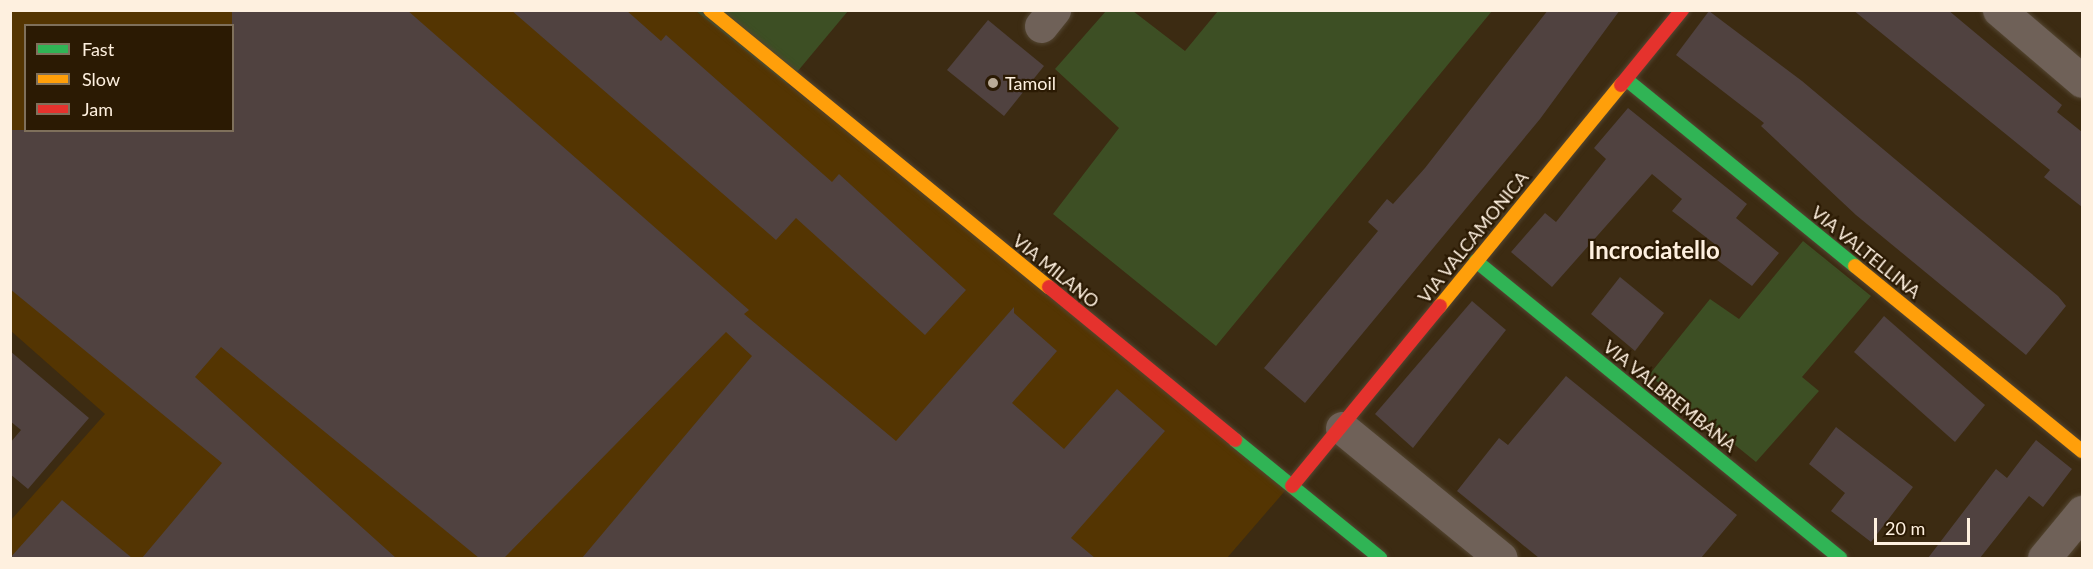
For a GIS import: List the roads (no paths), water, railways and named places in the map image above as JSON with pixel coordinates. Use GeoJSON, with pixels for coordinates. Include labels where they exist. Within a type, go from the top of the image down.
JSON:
{"type":"FeatureCollection","features":[{"type":"Feature","properties":{"kind":"street","name":"VIA MILANO"},"geometry":{"type":"LineString","coordinates":[[710,10],[1380,558]]}},
{"type":"Feature","properties":{"kind":"street","name":"VIA VALCAMONICA"},"geometry":{"type":"LineString","coordinates":[[1292,486],[1342,428],[1682,10]]}},
{"type":"Feature","properties":{"kind":"street"},"geometry":{"type":"LineString","coordinates":[[1999,10],[2082,81]]}},
{"type":"Feature","properties":{"kind":"street","name":"VIA VALTELLINA"},"geometry":{"type":"LineString","coordinates":[[1627,80],[2082,451]]}},
{"type":"Feature","properties":{"kind":"street","name":"VIA VALBREMBANA"},"geometry":{"type":"LineString","coordinates":[[1476,261],[1840,558]]}},
{"type":"Feature","properties":{"kind":"street"},"geometry":{"type":"LineString","coordinates":[[1342,428],[1501,558]]}},
{"type":"Feature","properties":{"kind":"street"},"geometry":{"type":"LineString","coordinates":[[2044,558],[2082,512]]}},
{"type":"Feature","properties":{"kind":"place","name":"Tamoil"},"geometry":{"type":"Point","coordinates":[993,83]}},
{"type":"Feature","properties":{"kind":"district","name":"Incrociatello"},"geometry":{"type":"Point","coordinates":[1654,250]}}]}
